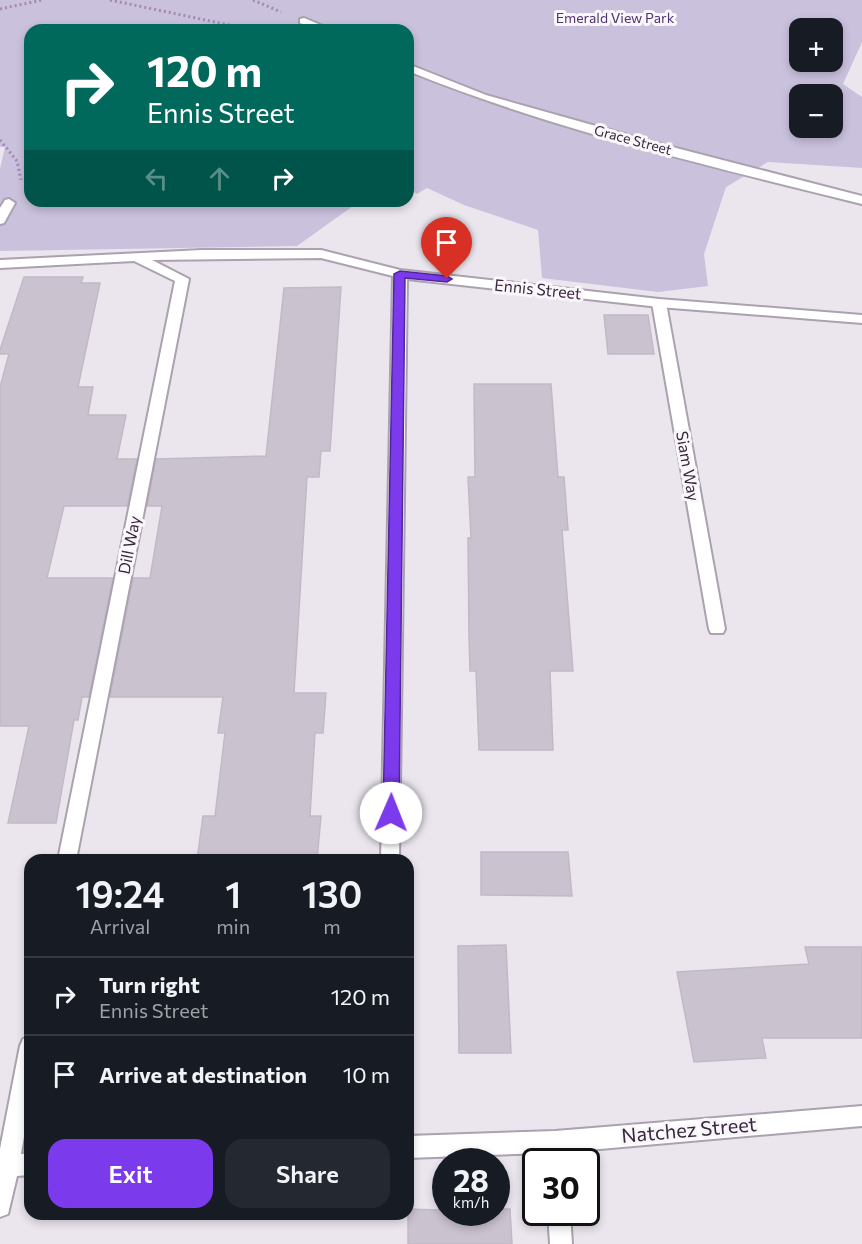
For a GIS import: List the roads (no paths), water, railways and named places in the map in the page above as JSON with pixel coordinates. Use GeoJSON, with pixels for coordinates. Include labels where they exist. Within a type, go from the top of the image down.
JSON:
{"type":"FeatureCollection","features":[{"type":"Feature","properties":{"kind":"street"},"geometry":{"type":"LineString","coordinates":[[304,21],[311,24]]}},
{"type":"Feature","properties":{"kind":"street","name":"Grace Street"},"geometry":{"type":"LineString","coordinates":[[414,69],[482,97],[645,144],[862,200]]}},
{"type":"Feature","properties":{"kind":"street"},"geometry":{"type":"LineString","coordinates":[[0,220],[9,203]]}},
{"type":"Feature","properties":{"kind":"street","name":"Ennis Street"},"geometry":{"type":"LineString","coordinates":[[0,264],[202,254],[321,254],[400,274],[659,303],[862,319]]}},
{"type":"Feature","properties":{"kind":"street","name":"Dill Way"},"geometry":{"type":"LineString","coordinates":[[68,854],[182,279],[137,258]]}},
{"type":"Feature","properties":{"kind":"street"},"geometry":{"type":"LineString","coordinates":[[390,854],[400,274]]}},
{"type":"Feature","properties":{"kind":"street","name":"Siam Way"},"geometry":{"type":"LineString","coordinates":[[659,303],[717,629]]}},
{"type":"Feature","properties":{"kind":"street"},"geometry":{"type":"LineString","coordinates":[[0,1206],[3,1165],[24,1072]]}},
{"type":"Feature","properties":{"kind":"street","name":"Natchez Street"},"geometry":{"type":"LineString","coordinates":[[581,1148],[862,1116]]}},
{"type":"Feature","properties":{"kind":"street","name":"Natchez Street"},"geometry":{"type":"LineString","coordinates":[[414,1147],[522,1150]]}},
{"type":"Feature","properties":{"kind":"street"},"geometry":{"type":"LineString","coordinates":[[3,1165],[24,1164]]}},
{"type":"Feature","properties":{"kind":"street"},"geometry":{"type":"LineString","coordinates":[[560,1226],[561,1244]]}},
{"type":"Feature","properties":{"kind":"park label","name":"Emerald View Park"},"geometry":{"type":"Point","coordinates":[615,18]}}]}
